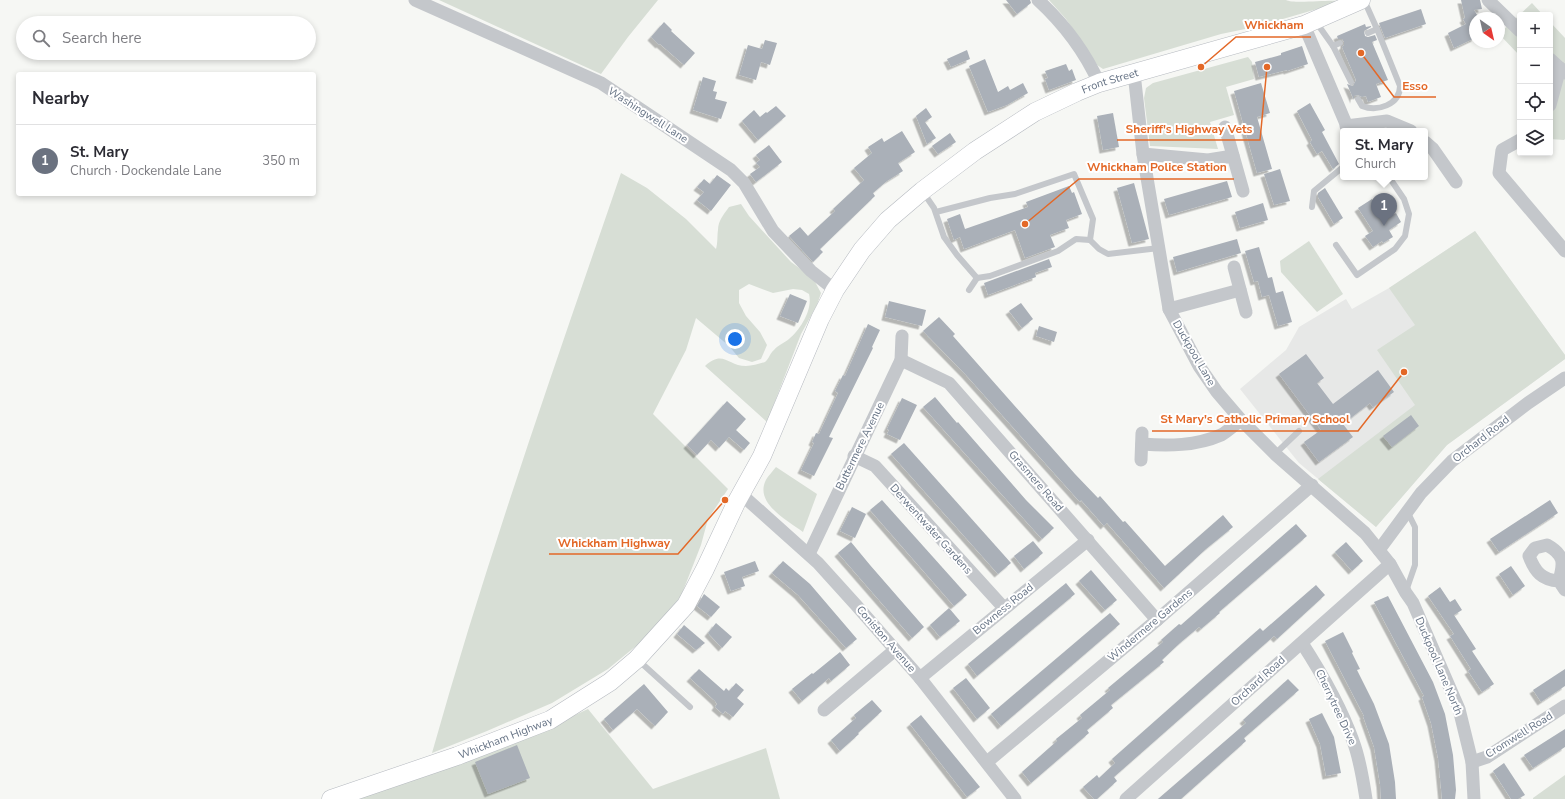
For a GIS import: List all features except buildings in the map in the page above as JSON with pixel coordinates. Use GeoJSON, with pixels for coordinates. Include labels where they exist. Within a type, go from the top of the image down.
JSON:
{"type":"FeatureCollection","features":[{"type":"Feature","properties":{"kind":"main road","name":"Front Street"},"geometry":{"type":"LineString","coordinates":[[888,220],[922,191],[975,151],[1020,120],[1055,102],[1099,83],[1310,23],[1360,0]]}},
{"type":"Feature","properties":{"kind":"main road","name":"Whickham Highway"},"geometry":{"type":"LineString","coordinates":[[331,799],[457,756],[550,720],[610,682],[637,659],[686,605],[741,494],[762,456],[820,319],[835,290],[862,250],[888,220]]}},
{"type":"Feature","properties":{"kind":"street","name":"Washingwell Lane"},"geometry":{"type":"LineString","coordinates":[[415,0],[601,83],[731,170],[744,183],[773,232],[811,271],[835,290]]}},
{"type":"Feature","properties":{"kind":"street"},"geometry":{"type":"LineString","coordinates":[[1038,0],[1078,46],[1092,67],[1099,83]]}},
{"type":"Feature","properties":{"kind":"street"},"geometry":{"type":"LineString","coordinates":[[1488,0],[1517,28]]}},
{"type":"Feature","properties":{"kind":"street"},"geometry":{"type":"LineString","coordinates":[[1310,23],[1348,128]]}},
{"type":"Feature","properties":{"kind":"street"},"geometry":{"type":"LineString","coordinates":[[1553,62],[1563,70],[1553,97]]}},
{"type":"Feature","properties":{"kind":"street","name":"Duckpool Lane"},"geometry":{"type":"LineString","coordinates":[[1134,73],[1143,154],[1169,309],[1199,366],[1217,392],[1241,420],[1275,454],[1365,533],[1390,564]]}},
{"type":"Feature","properties":{"kind":"street"},"geometry":{"type":"LineString","coordinates":[[1353,128],[1387,121],[1404,128]]}},
{"type":"Feature","properties":{"kind":"street"},"geometry":{"type":"LineString","coordinates":[[1225,127],[1243,191]]}},
{"type":"Feature","properties":{"kind":"street"},"geometry":{"type":"LineString","coordinates":[[1517,142],[1502,150],[1499,173],[1565,251]]}},
{"type":"Feature","properties":{"kind":"street"},"geometry":{"type":"LineString","coordinates":[[1428,145],[1433,149],[1456,182]]}},
{"type":"Feature","properties":{"kind":"street"},"geometry":{"type":"LineString","coordinates":[[1143,154],[1208,160],[1233,156]]}},
{"type":"Feature","properties":{"kind":"street"},"geometry":{"type":"LineString","coordinates":[[1234,267],[1246,312]]}},
{"type":"Feature","properties":{"kind":"street"},"geometry":{"type":"LineString","coordinates":[[1169,309],[1240,290]]}},
{"type":"Feature","properties":{"kind":"street","name":"Buttermere Avenue"},"geometry":{"type":"LineString","coordinates":[[809,554],[854,456],[901,360],[902,336]]}},
{"type":"Feature","properties":{"kind":"street","name":"Grasmere Road"},"geometry":{"type":"LineString","coordinates":[[901,360],[949,383],[1157,620]]}},
{"type":"Feature","properties":{"kind":"street","name":"Orchard Road"},"geometry":{"type":"LineString","coordinates":[[1379,550],[1421,493],[1452,461],[1528,403],[1565,378]]}},
{"type":"Feature","properties":{"kind":"street"},"geometry":{"type":"LineString","coordinates":[[1141,460],[1142,439],[1168,446],[1198,442],[1221,434],[1241,420]]}},
{"type":"Feature","properties":{"kind":"street","name":"Derwentwater Gardens"},"geometry":{"type":"LineString","coordinates":[[854,456],[874,466],[1004,608]]}},
{"type":"Feature","properties":{"kind":"street","name":"Windermere Gardens"},"geometry":{"type":"LineString","coordinates":[[987,762],[1157,620],[1312,485]]}},
{"type":"Feature","properties":{"kind":"street","name":"Coniston Avenue"},"geometry":{"type":"LineString","coordinates":[[741,494],[809,554],[856,605],[920,678],[1015,799]]}},
{"type":"Feature","properties":{"kind":"street","name":"Bowness Road"},"geometry":{"type":"LineString","coordinates":[[920,678],[1088,540]]}},
{"type":"Feature","properties":{"kind":"street","name":"Orchard Road"},"geometry":{"type":"LineString","coordinates":[[1126,799],[1390,564]]}},
{"type":"Feature","properties":{"kind":"street","name":"Duckpool Lane North"},"geometry":{"type":"LineString","coordinates":[[1390,564],[1412,603],[1459,709],[1472,762],[1474,799]]}},
{"type":"Feature","properties":{"kind":"street","name":"Cherrytree Drive"},"geometry":{"type":"LineString","coordinates":[[1302,643],[1319,669],[1335,699],[1354,742],[1366,799]]}},
{"type":"Feature","properties":{"kind":"street"},"geometry":{"type":"LineString","coordinates":[[824,710],[895,650]]}},
{"type":"Feature","properties":{"kind":"street","name":"Cromwell Road"},"geometry":{"type":"LineString","coordinates":[[1472,762],[1487,757],[1565,706]]}},
{"type":"Feature","properties":{"kind":"lane"},"geometry":{"type":"LineString","coordinates":[[1358,99],[1362,106],[1367,108],[1386,106],[1396,100],[1400,92],[1400,86],[1377,29],[1360,0]]}},
{"type":"Feature","properties":{"kind":"lane"},"geometry":{"type":"LineString","coordinates":[[1310,23],[1333,46],[1351,82]]}},
{"type":"Feature","properties":{"kind":"lane"},"geometry":{"type":"LineString","coordinates":[[1368,33],[1377,29]]}},
{"type":"Feature","properties":{"kind":"lane"},"geometry":{"type":"LineString","coordinates":[[1333,46],[1340,44]]}},
{"type":"Feature","properties":{"kind":"lane"},"geometry":{"type":"LineString","coordinates":[[1312,207],[1314,191],[1340,169]]}},
{"type":"Feature","properties":{"kind":"lane"},"geometry":{"type":"LineString","coordinates":[[936,212],[990,198],[1015,194],[1074,174],[1093,220],[1090,240]]}},
{"type":"Feature","properties":{"kind":"lane"},"geometry":{"type":"LineString","coordinates":[[1336,245],[1357,275],[1396,249],[1404,236],[1409,214],[1404,199],[1391,180]]}},
{"type":"Feature","properties":{"kind":"lane"},"geometry":{"type":"LineString","coordinates":[[922,191],[936,212],[944,237],[977,278]]}},
{"type":"Feature","properties":{"kind":"lane"},"geometry":{"type":"LineString","coordinates":[[969,290],[977,278],[990,276],[1058,251],[1076,239],[1090,240],[1099,249],[1108,254],[1159,248]]}},
{"type":"Feature","properties":{"kind":"lane"},"geometry":{"type":"LineString","coordinates":[[1275,454],[1299,431]]}},
{"type":"Feature","properties":{"kind":"lane"},"geometry":{"type":"LineString","coordinates":[[1406,593],[1415,565],[1415,527],[1407,512]]}},
{"type":"Feature","properties":{"kind":"lane"},"geometry":{"type":"LineString","coordinates":[[637,659],[690,707]]}},
{"type":"Feature","properties":{"kind":"shaded area"},"geometry":{"type":"Polygon","coordinates":[[[439,0],[658,0],[601,74],[439,0]]]}},
{"type":"Feature","properties":{"kind":"shaded area"},"geometry":{"type":"Polygon","coordinates":[[[1049,0],[1337,1],[1324,7],[1255,27],[1221,34],[1103,69],[1097,65],[1066,19],[1049,0]]]}},
{"type":"Feature","properties":{"kind":"shaded area"},"geometry":{"type":"Polygon","coordinates":[[[1532,3],[1540,12],[1522,12],[1532,3]]]}},
{"type":"Feature","properties":{"kind":"shaded area"},"geometry":{"type":"Polygon","coordinates":[[[1517,17],[1517,53],[1505,40],[1505,28],[1517,17]]]}},
{"type":"Feature","properties":{"kind":"shaded area"},"geometry":{"type":"Polygon","coordinates":[[[1553,25],[1565,38],[1564,140],[1553,139],[1553,25]]]}},
{"type":"Feature","properties":{"kind":"shaded area"},"geometry":{"type":"Polygon","coordinates":[[[1248,57],[1252,62],[1254,79],[1226,87],[1234,115],[1210,122],[1218,149],[1150,146],[1144,98],[1146,88],[1153,83],[1248,57]]]}},
{"type":"Feature","properties":{"kind":"shaded area"},"geometry":{"type":"Polygon","coordinates":[[[621,173],[647,188],[686,219],[716,249],[718,227],[722,218],[729,207],[741,204],[749,216],[791,262],[813,278],[821,293],[817,305],[801,334],[767,422],[705,366],[716,359],[726,360],[735,364],[746,366],[765,362],[773,351],[789,339],[802,324],[808,312],[810,300],[809,294],[802,290],[793,289],[773,293],[749,284],[739,290],[739,303],[746,316],[760,332],[767,345],[761,359],[752,362],[739,358],[729,346],[696,318],[686,350],[653,414],[728,489],[708,519],[701,545],[681,596],[647,637],[608,669],[552,703],[432,753],[475,607],[547,389],[621,173]]]}},
{"type":"Feature","properties":{"kind":"shaded area"},"geometry":{"type":"Polygon","coordinates":[[[1475,231],[1565,355],[1565,359],[1447,445],[1376,527],[1299,463],[1240,389],[1286,350],[1299,327],[1346,299],[1352,309],[1389,288],[1475,231]]]}},
{"type":"Feature","properties":{"kind":"shaded area"},"geometry":{"type":"Polygon","coordinates":[[[1475,231],[1565,355],[1565,359],[1447,445],[1376,527],[1318,479],[1415,405],[1377,350],[1415,325],[1389,288],[1475,231]]]}},
{"type":"Feature","properties":{"kind":"shaded area"},"geometry":{"type":"Polygon","coordinates":[[[1309,241],[1343,294],[1317,312],[1281,272],[1280,261],[1309,241]]]}},
{"type":"Feature","properties":{"kind":"shaded area"},"geometry":{"type":"Polygon","coordinates":[[[776,467],[817,494],[803,532],[775,511],[765,498],[763,490],[765,482],[776,467]]]}},
{"type":"Feature","properties":{"kind":"shaded area"},"geometry":{"type":"Polygon","coordinates":[[[588,709],[653,789],[766,748],[780,799],[350,799],[545,729],[588,709]]]}},
{"type":"Feature","properties":{"kind":"shaded area"},"geometry":{"type":"Polygon","coordinates":[[[1565,775],[1565,799],[1533,799],[1533,798],[1565,775]]]}},
{"type":"Feature","properties":{"kind":"place","name":"Esso"},"geometry":{"type":"Point","coordinates":[1361,53]}},
{"type":"Feature","properties":{"kind":"place","name":"Whickham"},"geometry":{"type":"Point","coordinates":[1201,67]}},
{"type":"Feature","properties":{"kind":"place","name":"Sheriff's Highway Vets"},"geometry":{"type":"Point","coordinates":[1267,67]}},
{"type":"Feature","properties":{"kind":"place","name":"Whickham Police Station"},"geometry":{"type":"Point","coordinates":[1025,224]}},
{"type":"Feature","properties":{"kind":"place","name":"St. Mary"},"geometry":{"type":"Point","coordinates":[1384,226]}},
{"type":"Feature","properties":{"kind":"place","name":"St Mary's Catholic Primary School"},"geometry":{"type":"Point","coordinates":[1404,372]}},
{"type":"Feature","properties":{"kind":"place","name":"Whickham Highway"},"geometry":{"type":"Point","coordinates":[725,500]}}]}
